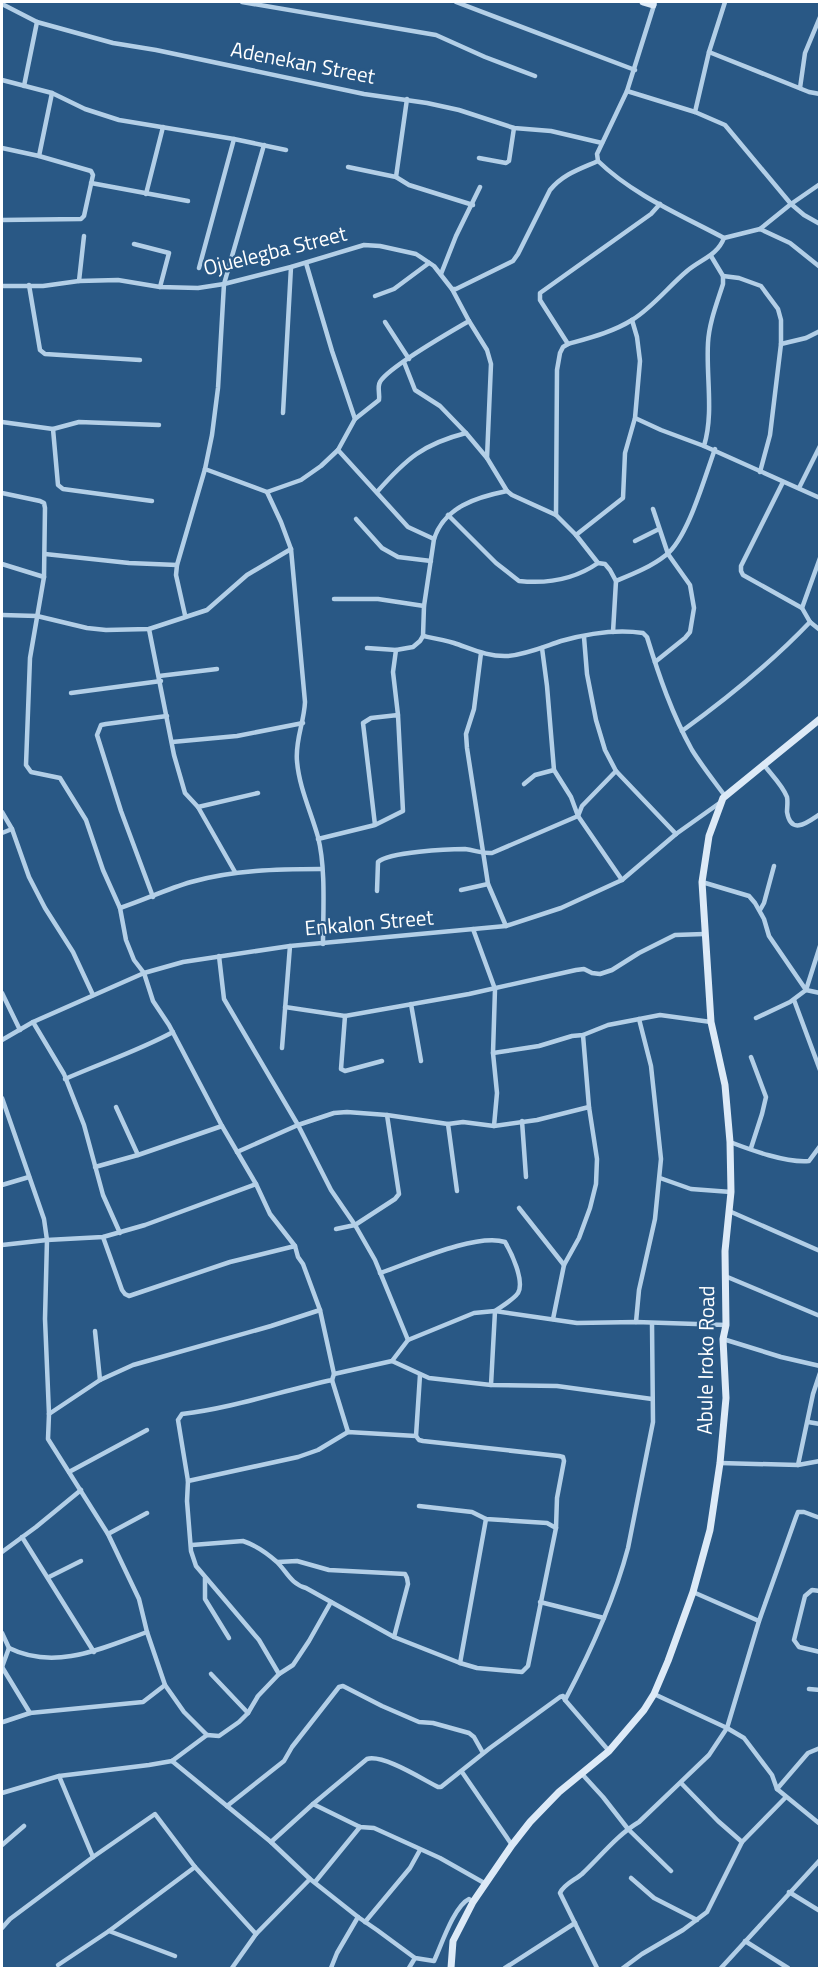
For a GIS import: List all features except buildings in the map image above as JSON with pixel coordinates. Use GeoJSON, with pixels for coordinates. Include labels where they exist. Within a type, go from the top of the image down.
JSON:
{"type":"FeatureCollection","features":[{"type":"Feature","properties":{"kind":"street"},"geometry":{"type":"LineString","coordinates":[[242,2],[436,35],[535,76]]}},
{"type":"Feature","properties":{"kind":"street"},"geometry":{"type":"LineString","coordinates":[[456,2],[635,70]]}},
{"type":"Feature","properties":{"kind":"street"},"geometry":{"type":"LineString","coordinates":[[643,2],[654,3],[635,70],[597,154],[598,161],[620,180],[724,238],[760,229],[819,184]]}},
{"type":"Feature","properties":{"kind":"street"},"geometry":{"type":"LineString","coordinates":[[695,112],[709,52],[725,2]]}},
{"type":"Feature","properties":{"kind":"street","name":"Adenekan Street"},"geometry":{"type":"LineString","coordinates":[[2,4],[37,22],[113,43],[364,94],[407,99],[459,110],[514,128],[551,131],[602,143]]}},
{"type":"Feature","properties":{"kind":"street"},"geometry":{"type":"LineString","coordinates":[[800,88],[805,53],[819,17]]}},
{"type":"Feature","properties":{"kind":"street"},"geometry":{"type":"LineString","coordinates":[[24,86],[37,22]]}},
{"type":"Feature","properties":{"kind":"street"},"geometry":{"type":"LineString","coordinates":[[709,52],[819,94]]}},
{"type":"Feature","properties":{"kind":"street"},"geometry":{"type":"LineString","coordinates":[[2,80],[52,93],[102,115],[286,150]]}},
{"type":"Feature","properties":{"kind":"street"},"geometry":{"type":"LineString","coordinates":[[627,91],[695,112],[725,125],[791,204],[819,224]]}},
{"type":"Feature","properties":{"kind":"street"},"geometry":{"type":"LineString","coordinates":[[39,156],[52,93]]}},
{"type":"Feature","properties":{"kind":"street"},"geometry":{"type":"LineString","coordinates":[[396,177],[407,99]]}},
{"type":"Feature","properties":{"kind":"street"},"geometry":{"type":"LineString","coordinates":[[146,194],[163,127]]}},
{"type":"Feature","properties":{"kind":"street"},"geometry":{"type":"LineString","coordinates":[[479,158],[506,163],[509,160],[514,128]]}},
{"type":"Feature","properties":{"kind":"street"},"geometry":{"type":"LineString","coordinates":[[199,268],[234,139]]}},
{"type":"Feature","properties":{"kind":"street"},"geometry":{"type":"LineString","coordinates":[[185,615],[176,575],[177,565],[205,469],[212,435],[218,388],[224,284],[264,146]]}},
{"type":"Feature","properties":{"kind":"street"},"geometry":{"type":"LineString","coordinates":[[2,148],[91,171],[93,175],[81,219],[2,220]]}},
{"type":"Feature","properties":{"kind":"street"},"geometry":{"type":"LineString","coordinates":[[488,458],[491,364],[487,350],[452,289],[513,261],[557,181],[570,172],[598,161]]}},
{"type":"Feature","properties":{"kind":"street"},"geometry":{"type":"LineString","coordinates":[[348,166],[396,177],[409,185],[472,205]]}},
{"type":"Feature","properties":{"kind":"street"},"geometry":{"type":"LineString","coordinates":[[91,183],[188,201]]}},
{"type":"Feature","properties":{"kind":"street"},"geometry":{"type":"LineString","coordinates":[[441,273],[480,187]]}},
{"type":"Feature","properties":{"kind":"street"},"geometry":{"type":"LineString","coordinates":[[568,344],[540,300],[540,293],[651,214],[660,204]]}},
{"type":"Feature","properties":{"kind":"street"},"geometry":{"type":"LineString","coordinates":[[760,229],[790,243],[819,267]]}},
{"type":"Feature","properties":{"kind":"street"},"geometry":{"type":"LineString","coordinates":[[79,281],[84,236]]}},
{"type":"Feature","properties":{"kind":"street"},"geometry":{"type":"LineString","coordinates":[[555,515],[557,370],[563,347],[632,320],[688,270],[711,255],[721,246],[724,238]]}},
{"type":"Feature","properties":{"kind":"street"},"geometry":{"type":"LineString","coordinates":[[134,244],[169,253],[160,287]]}},
{"type":"Feature","properties":{"kind":"street","name":"Ojuelegba Street"},"geometry":{"type":"LineString","coordinates":[[2,286],[43,286],[79,281],[118,280],[160,287],[198,288],[224,284],[291,267],[364,245],[416,254],[441,273],[452,289]]}},
{"type":"Feature","properties":{"kind":"street"},"geometry":{"type":"LineString","coordinates":[[704,446],[709,400],[709,330],[723,284],[723,276],[711,255]]}},
{"type":"Feature","properties":{"kind":"street"},"geometry":{"type":"LineString","coordinates":[[375,296],[394,289],[429,262]]}},
{"type":"Feature","properties":{"kind":"street"},"geometry":{"type":"LineString","coordinates":[[306,263],[355,419]]}},
{"type":"Feature","properties":{"kind":"street"},"geometry":{"type":"LineString","coordinates":[[283,413],[291,267]]}},
{"type":"Feature","properties":{"kind":"street"},"geometry":{"type":"LineString","coordinates":[[723,276],[739,278],[762,286],[771,296],[781,320],[781,344],[770,435],[760,472]]}},
{"type":"Feature","properties":{"kind":"street"},"geometry":{"type":"LineString","coordinates":[[29,285],[40,350],[45,354],[140,360]]}},
{"type":"Feature","properties":{"kind":"street"},"geometry":{"type":"LineString","coordinates":[[576,535],[623,498],[625,453],[635,418],[640,361],[637,336],[632,320]]}},
{"type":"Feature","properties":{"kind":"street"},"geometry":{"type":"LineString","coordinates":[[205,469],[267,492],[301,480],[338,450],[355,419],[379,400],[379,383],[389,373],[469,321]]}},
{"type":"Feature","properties":{"kind":"street"},"geometry":{"type":"LineString","coordinates":[[385,322],[406,361],[415,390],[440,406],[466,433],[488,458],[507,491],[555,515],[576,535],[598,563]]}},
{"type":"Feature","properties":{"kind":"street"},"geometry":{"type":"LineString","coordinates":[[781,344],[806,338],[819,331]]}},
{"type":"Feature","properties":{"kind":"street"},"geometry":{"type":"LineString","coordinates":[[635,418],[660,430],[715,449],[819,498]]}},
{"type":"Feature","properties":{"kind":"street"},"geometry":{"type":"LineString","coordinates":[[2,422],[53,429],[79,422],[159,425]]}},
{"type":"Feature","properties":{"kind":"street"},"geometry":{"type":"LineString","coordinates":[[53,429],[58,485],[63,489],[152,501]]}},
{"type":"Feature","properties":{"kind":"street"},"geometry":{"type":"LineString","coordinates":[[377,492],[394,472],[423,448],[466,433]]}},
{"type":"Feature","properties":{"kind":"street"},"geometry":{"type":"LineString","coordinates":[[799,488],[819,446]]}},
{"type":"Feature","properties":{"kind":"street"},"geometry":{"type":"LineString","coordinates":[[616,581],[640,571],[668,554],[680,539],[715,449]]}},
{"type":"Feature","properties":{"kind":"street"},"geometry":{"type":"LineString","coordinates":[[338,450],[408,526],[434,539]]}},
{"type":"Feature","properties":{"kind":"street"},"geometry":{"type":"LineString","coordinates":[[783,482],[741,566],[741,571],[743,575],[802,608],[810,622],[819,630]]}},
{"type":"Feature","properties":{"kind":"street"},"geometry":{"type":"LineString","coordinates":[[367,648],[396,650],[417,644],[423,636],[424,606],[437,528],[448,515],[458,508],[479,498],[507,491]]}},
{"type":"Feature","properties":{"kind":"street"},"geometry":{"type":"LineString","coordinates":[[267,492],[291,549],[305,702],[303,723],[296,745],[297,763],[318,839],[323,944]]}},
{"type":"Feature","properties":{"kind":"street"},"geometry":{"type":"LineString","coordinates":[[2,493],[44,503],[45,508],[44,577],[30,658],[26,765],[31,772],[60,778],[86,820],[103,870],[120,908],[126,940],[134,960],[144,973],[153,1001],[256,1184],[270,1214],[295,1246],[320,1310],[334,1374],[332,1380],[348,1432]]}},
{"type":"Feature","properties":{"kind":"street"},"geometry":{"type":"LineString","coordinates":[[653,509],[668,554],[690,585],[694,608],[690,632],[655,662]]}},
{"type":"Feature","properties":{"kind":"street"},"geometry":{"type":"LineString","coordinates":[[448,515],[496,563],[519,581],[569,579],[598,563],[605,564],[616,581],[613,632]]}},
{"type":"Feature","properties":{"kind":"street"},"geometry":{"type":"LineString","coordinates":[[356,519],[382,548],[398,557],[431,561]]}},
{"type":"Feature","properties":{"kind":"street"},"geometry":{"type":"LineString","coordinates":[[635,541],[659,529]]}},
{"type":"Feature","properties":{"kind":"street"},"geometry":{"type":"LineString","coordinates":[[2,615],[37,616],[87,628],[149,629],[185,615],[207,610],[247,575],[291,549]]}},
{"type":"Feature","properties":{"kind":"street"},"geometry":{"type":"LineString","coordinates":[[45,554],[129,563],[177,565]]}},
{"type":"Feature","properties":{"kind":"street"},"geometry":{"type":"LineString","coordinates":[[802,608],[819,558]]}},
{"type":"Feature","properties":{"kind":"street"},"geometry":{"type":"LineString","coordinates":[[2,564],[44,577]]}},
{"type":"Feature","properties":{"kind":"street"},"geometry":{"type":"LineString","coordinates":[[334,598],[378,599],[424,606]]}},
{"type":"Feature","properties":{"kind":"street"},"geometry":{"type":"LineString","coordinates":[[682,731],[780,654],[810,622]]}},
{"type":"Feature","properties":{"kind":"street"},"geometry":{"type":"LineString","coordinates":[[149,629],[185,793],[198,807],[235,873]]}},
{"type":"Feature","properties":{"kind":"street"},"geometry":{"type":"LineString","coordinates":[[423,636],[481,653],[507,656],[528,654],[563,641],[613,632],[643,633],[647,637],[668,699],[682,731],[723,799],[819,719]]}},
{"type":"Feature","properties":{"kind":"street"},"geometry":{"type":"LineString","coordinates":[[584,637],[587,674],[596,720],[605,750],[616,771],[676,834]]}},
{"type":"Feature","properties":{"kind":"street"},"geometry":{"type":"LineString","coordinates":[[542,648],[554,770],[571,797],[578,816],[622,880]]}},
{"type":"Feature","properties":{"kind":"street"},"geometry":{"type":"LineString","coordinates":[[318,839],[375,825],[402,811],[399,715],[393,672],[396,650]]}},
{"type":"Feature","properties":{"kind":"street"},"geometry":{"type":"LineString","coordinates":[[481,653],[474,709],[466,734],[475,812],[488,884],[506,926]]}},
{"type":"Feature","properties":{"kind":"street"},"geometry":{"type":"LineString","coordinates":[[71,693],[217,669]]}},
{"type":"Feature","properties":{"kind":"street"},"geometry":{"type":"LineString","coordinates":[[375,825],[363,723],[370,718],[399,715]]}},
{"type":"Feature","properties":{"kind":"street"},"geometry":{"type":"LineString","coordinates":[[153,897],[121,811],[99,742],[98,729],[101,725],[106,724],[167,716]]}},
{"type":"Feature","properties":{"kind":"street"},"geometry":{"type":"LineString","coordinates":[[172,742],[237,736],[303,723]]}},
{"type":"Feature","properties":{"kind":"street"},"geometry":{"type":"LineString","coordinates":[[764,765],[787,797],[787,813],[790,822],[796,826],[803,826],[819,814]]}},
{"type":"Feature","properties":{"kind":"street"},"geometry":{"type":"LineString","coordinates":[[524,784],[535,776],[554,770]]}},
{"type":"Feature","properties":{"kind":"street"},"geometry":{"type":"LineString","coordinates":[[377,891],[378,862],[383,858],[465,849],[483,854],[492,853],[578,816],[582,806],[616,771]]}},
{"type":"Feature","properties":{"kind":"street"},"geometry":{"type":"LineString","coordinates":[[198,807],[258,794]]}},
{"type":"Feature","properties":{"kind":"street","name":"Enkalon Street"},"geometry":{"type":"LineString","coordinates":[[2,1040],[33,1022],[144,973],[183,962],[290,946],[506,926],[561,908],[622,880],[676,834],[723,799]]}},
{"type":"Feature","properties":{"kind":"street","name":"Abule Iroko Road"},"geometry":{"type":"LineString","coordinates":[[451,1968],[453,1941],[473,1902],[512,1845],[537,1814],[609,1751],[633,1724],[654,1694],[677,1640],[710,1530],[720,1463],[726,1398],[723,1339],[726,1325],[724,1275],[731,1192],[730,1142],[725,1085],[711,1022],[702,882],[709,836],[723,799]]}},
{"type":"Feature","properties":{"kind":"street"},"geometry":{"type":"LineString","coordinates":[[2,812],[12,830],[29,877],[45,908],[73,952],[93,995]]}},
{"type":"Feature","properties":{"kind":"street"},"geometry":{"type":"LineString","coordinates":[[2,833],[12,830]]}},
{"type":"Feature","properties":{"kind":"street"},"geometry":{"type":"LineString","coordinates":[[760,910],[767,894],[774,866]]}},
{"type":"Feature","properties":{"kind":"street"},"geometry":{"type":"LineString","coordinates":[[120,908],[190,882],[235,873],[321,869]]}},
{"type":"Feature","properties":{"kind":"street"},"geometry":{"type":"LineString","coordinates":[[702,882],[749,896],[760,910],[769,936],[806,990],[819,993]]}},
{"type":"Feature","properties":{"kind":"street"},"geometry":{"type":"LineString","coordinates":[[461,890],[488,884]]}},
{"type":"Feature","properties":{"kind":"street"},"geometry":{"type":"LineString","coordinates":[[473,929],[495,989],[492,1053],[496,1093],[494,1126]]}},
{"type":"Feature","properties":{"kind":"street"},"geometry":{"type":"LineString","coordinates":[[285,1007],[345,1016],[495,989],[584,969],[600,974],[612,970],[675,935],[704,934]]}},
{"type":"Feature","properties":{"kind":"street"},"geometry":{"type":"LineString","coordinates":[[282,1048],[290,946]]}},
{"type":"Feature","properties":{"kind":"street"},"geometry":{"type":"LineString","coordinates":[[756,1018],[794,1000],[806,990],[819,946]]}},
{"type":"Feature","properties":{"kind":"street"},"geometry":{"type":"LineString","coordinates":[[219,956],[224,999],[298,1125],[331,1190],[375,1260],[408,1340]]}},
{"type":"Feature","properties":{"kind":"street"},"geometry":{"type":"LineString","coordinates":[[2,993],[20,1030]]}},
{"type":"Feature","properties":{"kind":"street"},"geometry":{"type":"LineString","coordinates":[[794,1000],[819,1070]]}},
{"type":"Feature","properties":{"kind":"street"},"geometry":{"type":"LineString","coordinates":[[411,1004],[421,1061]]}},
{"type":"Feature","properties":{"kind":"street"},"geometry":{"type":"LineString","coordinates":[[492,1053],[539,1046],[583,1035],[608,1025],[660,1015],[711,1022]]}},
{"type":"Feature","properties":{"kind":"street"},"geometry":{"type":"LineString","coordinates":[[345,1016],[341,1069],[345,1071],[382,1060]]}},
{"type":"Feature","properties":{"kind":"street"},"geometry":{"type":"LineString","coordinates":[[636,1322],[639,1290],[649,1250],[660,1178],[651,1066],[639,1019]]}},
{"type":"Feature","properties":{"kind":"street"},"geometry":{"type":"LineString","coordinates":[[33,1022],[65,1079],[84,1125],[104,1195],[120,1233]]}},
{"type":"Feature","properties":{"kind":"street"},"geometry":{"type":"LineString","coordinates":[[65,1079],[131,1053],[172,1032]]}},
{"type":"Feature","properties":{"kind":"street"},"geometry":{"type":"LineString","coordinates":[[553,1318],[564,1265],[579,1239],[596,1184],[597,1159],[589,1107],[583,1035]]}},
{"type":"Feature","properties":{"kind":"street"},"geometry":{"type":"LineString","coordinates":[[751,1057],[766,1097],[752,1148]]}},
{"type":"Feature","properties":{"kind":"street"},"geometry":{"type":"LineString","coordinates":[[2,1098],[44,1219],[47,1240],[45,1318],[48,1439],[108,1534],[139,1599],[165,1686],[184,1712],[207,1735],[219,1736],[239,1722],[248,1713],[258,1696],[279,1674],[293,1665],[331,1602]]}},
{"type":"Feature","properties":{"kind":"street"},"geometry":{"type":"LineString","coordinates":[[116,1107],[138,1155]]}},
{"type":"Feature","properties":{"kind":"street"},"geometry":{"type":"LineString","coordinates":[[237,1152],[298,1125],[334,1113],[387,1115],[448,1124],[463,1122],[494,1126],[537,1120],[589,1107]]}},
{"type":"Feature","properties":{"kind":"street"},"geometry":{"type":"LineString","coordinates":[[2,1115],[8,1116]]}},
{"type":"Feature","properties":{"kind":"street"},"geometry":{"type":"LineString","coordinates":[[336,1229],[355,1225],[399,1194],[387,1115]]}},
{"type":"Feature","properties":{"kind":"street"},"geometry":{"type":"LineString","coordinates":[[522,1121],[526,1177]]}},
{"type":"Feature","properties":{"kind":"street"},"geometry":{"type":"LineString","coordinates":[[448,1124],[457,1191]]}},
{"type":"Feature","properties":{"kind":"street"},"geometry":{"type":"LineString","coordinates":[[95,1167],[222,1126]]}},
{"type":"Feature","properties":{"kind":"street"},"geometry":{"type":"LineString","coordinates":[[730,1142],[782,1158],[804,1162],[809,1161],[819,1146]]}},
{"type":"Feature","properties":{"kind":"street"},"geometry":{"type":"LineString","coordinates":[[2,1185],[29,1177]]}},
{"type":"Feature","properties":{"kind":"street"},"geometry":{"type":"LineString","coordinates":[[660,1178],[691,1189],[731,1192]]}},
{"type":"Feature","properties":{"kind":"street"},"geometry":{"type":"LineString","coordinates":[[2,1245],[103,1237],[120,1233],[256,1184]]}},
{"type":"Feature","properties":{"kind":"street"},"geometry":{"type":"LineString","coordinates":[[519,1208],[564,1265]]}},
{"type":"Feature","properties":{"kind":"street"},"geometry":{"type":"LineString","coordinates":[[729,1211],[819,1251]]}},
{"type":"Feature","properties":{"kind":"street"},"geometry":{"type":"LineString","coordinates":[[103,1237],[122,1290],[129,1296],[230,1262],[295,1246]]}},
{"type":"Feature","properties":{"kind":"street"},"geometry":{"type":"LineString","coordinates":[[380,1274],[463,1244],[499,1240],[504,1242],[520,1280],[520,1287],[517,1294],[495,1311],[492,1385]]}},
{"type":"Feature","properties":{"kind":"street"},"geometry":{"type":"LineString","coordinates":[[724,1275],[819,1316]]}},
{"type":"Feature","properties":{"kind":"street"},"geometry":{"type":"LineString","coordinates":[[49,1414],[100,1380],[133,1365],[320,1310]]}},
{"type":"Feature","properties":{"kind":"street"},"geometry":{"type":"LineString","coordinates":[[392,1361],[408,1340],[474,1313],[495,1311],[577,1323],[726,1325]]}},
{"type":"Feature","properties":{"kind":"street"},"geometry":{"type":"LineString","coordinates":[[565,1700],[604,1618],[628,1548],[653,1422],[652,1324]]}},
{"type":"Feature","properties":{"kind":"street"},"geometry":{"type":"LineString","coordinates":[[95,1331],[100,1380]]}},
{"type":"Feature","properties":{"kind":"street"},"geometry":{"type":"LineString","coordinates":[[723,1339],[819,1366]]}},
{"type":"Feature","properties":{"kind":"street"},"geometry":{"type":"LineString","coordinates":[[334,1374],[392,1361],[429,1378],[492,1385],[556,1386],[652,1399]]}},
{"type":"Feature","properties":{"kind":"street"},"geometry":{"type":"LineString","coordinates":[[798,1465],[819,1373]]}},
{"type":"Feature","properties":{"kind":"street"},"geometry":{"type":"LineString","coordinates":[[416,1436],[420,1375]]}},
{"type":"Feature","properties":{"kind":"street"},"geometry":{"type":"LineString","coordinates":[[279,1674],[259,1640],[196,1566],[191,1551],[187,1501],[188,1481],[178,1420],[182,1414],[224,1408],[332,1380]]}},
{"type":"Feature","properties":{"kind":"street"},"geometry":{"type":"LineString","coordinates":[[808,1422],[819,1424]]}},
{"type":"Feature","properties":{"kind":"street"},"geometry":{"type":"LineString","coordinates":[[69,1472],[147,1430]]}},
{"type":"Feature","properties":{"kind":"street"},"geometry":{"type":"LineString","coordinates":[[188,1481],[298,1457],[318,1450],[348,1432],[416,1436],[423,1441],[563,1457],[564,1461],[557,1497],[556,1528],[528,1665],[522,1672],[477,1668],[394,1637],[299,1586],[288,1577],[278,1562],[250,1543],[243,1541],[192,1545]]}},
{"type":"Feature","properties":{"kind":"street"},"geometry":{"type":"LineString","coordinates":[[720,1463],[763,1462],[798,1465],[819,1461]]}},
{"type":"Feature","properties":{"kind":"street"},"geometry":{"type":"LineString","coordinates":[[2,1541],[4,1550],[81,1490]]}},
{"type":"Feature","properties":{"kind":"street"},"geometry":{"type":"LineString","coordinates":[[419,1506],[472,1512],[486,1519],[547,1523],[556,1528]]}},
{"type":"Feature","properties":{"kind":"street"},"geometry":{"type":"LineString","coordinates":[[597,1968],[561,1896],[562,1888],[576,1879],[628,1828],[639,1822],[709,1755],[727,1728],[759,1621],[798,1512],[819,1518]]}},
{"type":"Feature","properties":{"kind":"street"},"geometry":{"type":"LineString","coordinates":[[108,1534],[147,1513]]}},
{"type":"Feature","properties":{"kind":"street"},"geometry":{"type":"LineString","coordinates":[[460,1663],[486,1519]]}},
{"type":"Feature","properties":{"kind":"street"},"geometry":{"type":"LineString","coordinates":[[22,1537],[94,1652]]}},
{"type":"Feature","properties":{"kind":"street"},"geometry":{"type":"LineString","coordinates":[[49,1577],[81,1561]]}},
{"type":"Feature","properties":{"kind":"street"},"geometry":{"type":"LineString","coordinates":[[278,1562],[297,1561],[329,1570],[405,1574],[408,1584],[394,1637]]}},
{"type":"Feature","properties":{"kind":"street"},"geometry":{"type":"LineString","coordinates":[[205,1578],[205,1599],[229,1638]]}},
{"type":"Feature","properties":{"kind":"street"},"geometry":{"type":"LineString","coordinates":[[819,1591],[812,1590],[805,1596],[794,1640],[799,1647],[819,1652]]}},
{"type":"Feature","properties":{"kind":"street"},"geometry":{"type":"LineString","coordinates":[[693,1592],[759,1621]]}},
{"type":"Feature","properties":{"kind":"street"},"geometry":{"type":"LineString","coordinates":[[540,1602],[604,1618]]}},
{"type":"Feature","properties":{"kind":"street"},"geometry":{"type":"LineString","coordinates":[[2,1633],[9,1648],[23,1655],[51,1659],[94,1652],[147,1632]]}},
{"type":"Feature","properties":{"kind":"street"},"geometry":{"type":"LineString","coordinates":[[9,1648],[2,1667],[30,1713]]}},
{"type":"Feature","properties":{"kind":"street"},"geometry":{"type":"LineString","coordinates":[[211,1674],[248,1713]]}},
{"type":"Feature","properties":{"kind":"street"},"geometry":{"type":"LineString","coordinates":[[3,1722],[30,1713],[142,1702],[165,1686]]}},
{"type":"Feature","properties":{"kind":"street"},"geometry":{"type":"LineString","coordinates":[[227,1806],[284,1761],[336,1689],[343,1686],[419,1722],[434,1723],[468,1733],[474,1737],[483,1753]]}},
{"type":"Feature","properties":{"kind":"street"},"geometry":{"type":"LineString","coordinates":[[809,1689],[819,1690]]}},
{"type":"Feature","properties":{"kind":"street"},"geometry":{"type":"LineString","coordinates":[[654,1694],[744,1738],[772,1775],[777,1790],[819,1824]]}},
{"type":"Feature","properties":{"kind":"street"},"geometry":{"type":"LineString","coordinates":[[271,1842],[313,1804],[371,1758],[398,1766],[438,1787],[462,1772],[483,1753],[564,1696],[609,1751]]}},
{"type":"Feature","properties":{"kind":"street"},"geometry":{"type":"LineString","coordinates":[[2,1793],[59,1776],[149,1766],[172,1761],[207,1735]]}},
{"type":"Feature","properties":{"kind":"street"},"geometry":{"type":"LineString","coordinates":[[777,1790],[808,1754],[819,1748]]}},
{"type":"Feature","properties":{"kind":"street"},"geometry":{"type":"LineString","coordinates":[[172,1761],[271,1842],[312,1880],[415,1958],[434,1961],[460,1907],[464,1901],[469,1899],[473,1902]]}},
{"type":"Feature","properties":{"kind":"street"},"geometry":{"type":"LineString","coordinates":[[462,1772],[512,1845]]}},
{"type":"Feature","properties":{"kind":"street"},"geometry":{"type":"LineString","coordinates":[[582,1774],[628,1828],[672,1871]]}},
{"type":"Feature","properties":{"kind":"street"},"geometry":{"type":"LineString","coordinates":[[59,1776],[93,1857]]}},
{"type":"Feature","properties":{"kind":"street"},"geometry":{"type":"LineString","coordinates":[[681,1783],[742,1842]]}},
{"type":"Feature","properties":{"kind":"street"},"geometry":{"type":"LineString","coordinates":[[623,1968],[707,1912],[742,1842],[786,1797]]}},
{"type":"Feature","properties":{"kind":"street"},"geometry":{"type":"LineString","coordinates":[[313,1804],[360,1827],[374,1828],[440,1858],[487,1884]]}},
{"type":"Feature","properties":{"kind":"street"},"geometry":{"type":"LineString","coordinates":[[2,1928],[10,1919],[93,1857],[155,1814],[195,1867],[256,1934]]}},
{"type":"Feature","properties":{"kind":"street"},"geometry":{"type":"LineString","coordinates":[[2,1845],[24,1826]]}},
{"type":"Feature","properties":{"kind":"street"},"geometry":{"type":"LineString","coordinates":[[232,1968],[256,1934],[312,1880],[360,1827]]}},
{"type":"Feature","properties":{"kind":"street"},"geometry":{"type":"LineString","coordinates":[[365,1922],[410,1868],[420,1850]]}},
{"type":"Feature","properties":{"kind":"street"},"geometry":{"type":"LineString","coordinates":[[721,1968],[819,1860]]}},
{"type":"Feature","properties":{"kind":"street"},"geometry":{"type":"LineString","coordinates":[[58,1965],[109,1931],[195,1867]]}},
{"type":"Feature","properties":{"kind":"street"},"geometry":{"type":"LineString","coordinates":[[631,1878],[654,1898],[697,1920]]}},
{"type":"Feature","properties":{"kind":"street"},"geometry":{"type":"LineString","coordinates":[[789,1892],[819,1911]]}},
{"type":"Feature","properties":{"kind":"street"},"geometry":{"type":"LineString","coordinates":[[331,1968],[358,1917]]}},
{"type":"Feature","properties":{"kind":"street"},"geometry":{"type":"LineString","coordinates":[[505,1968],[575,1923]]}},
{"type":"Feature","properties":{"kind":"street"},"geometry":{"type":"LineString","coordinates":[[109,1931],[175,1956]]}},
{"type":"Feature","properties":{"kind":"street"},"geometry":{"type":"LineString","coordinates":[[745,1941],[788,1968]]}},
{"type":"Feature","properties":{"kind":"street"},"geometry":{"type":"LineString","coordinates":[[409,1968],[415,1958]]}}]}
